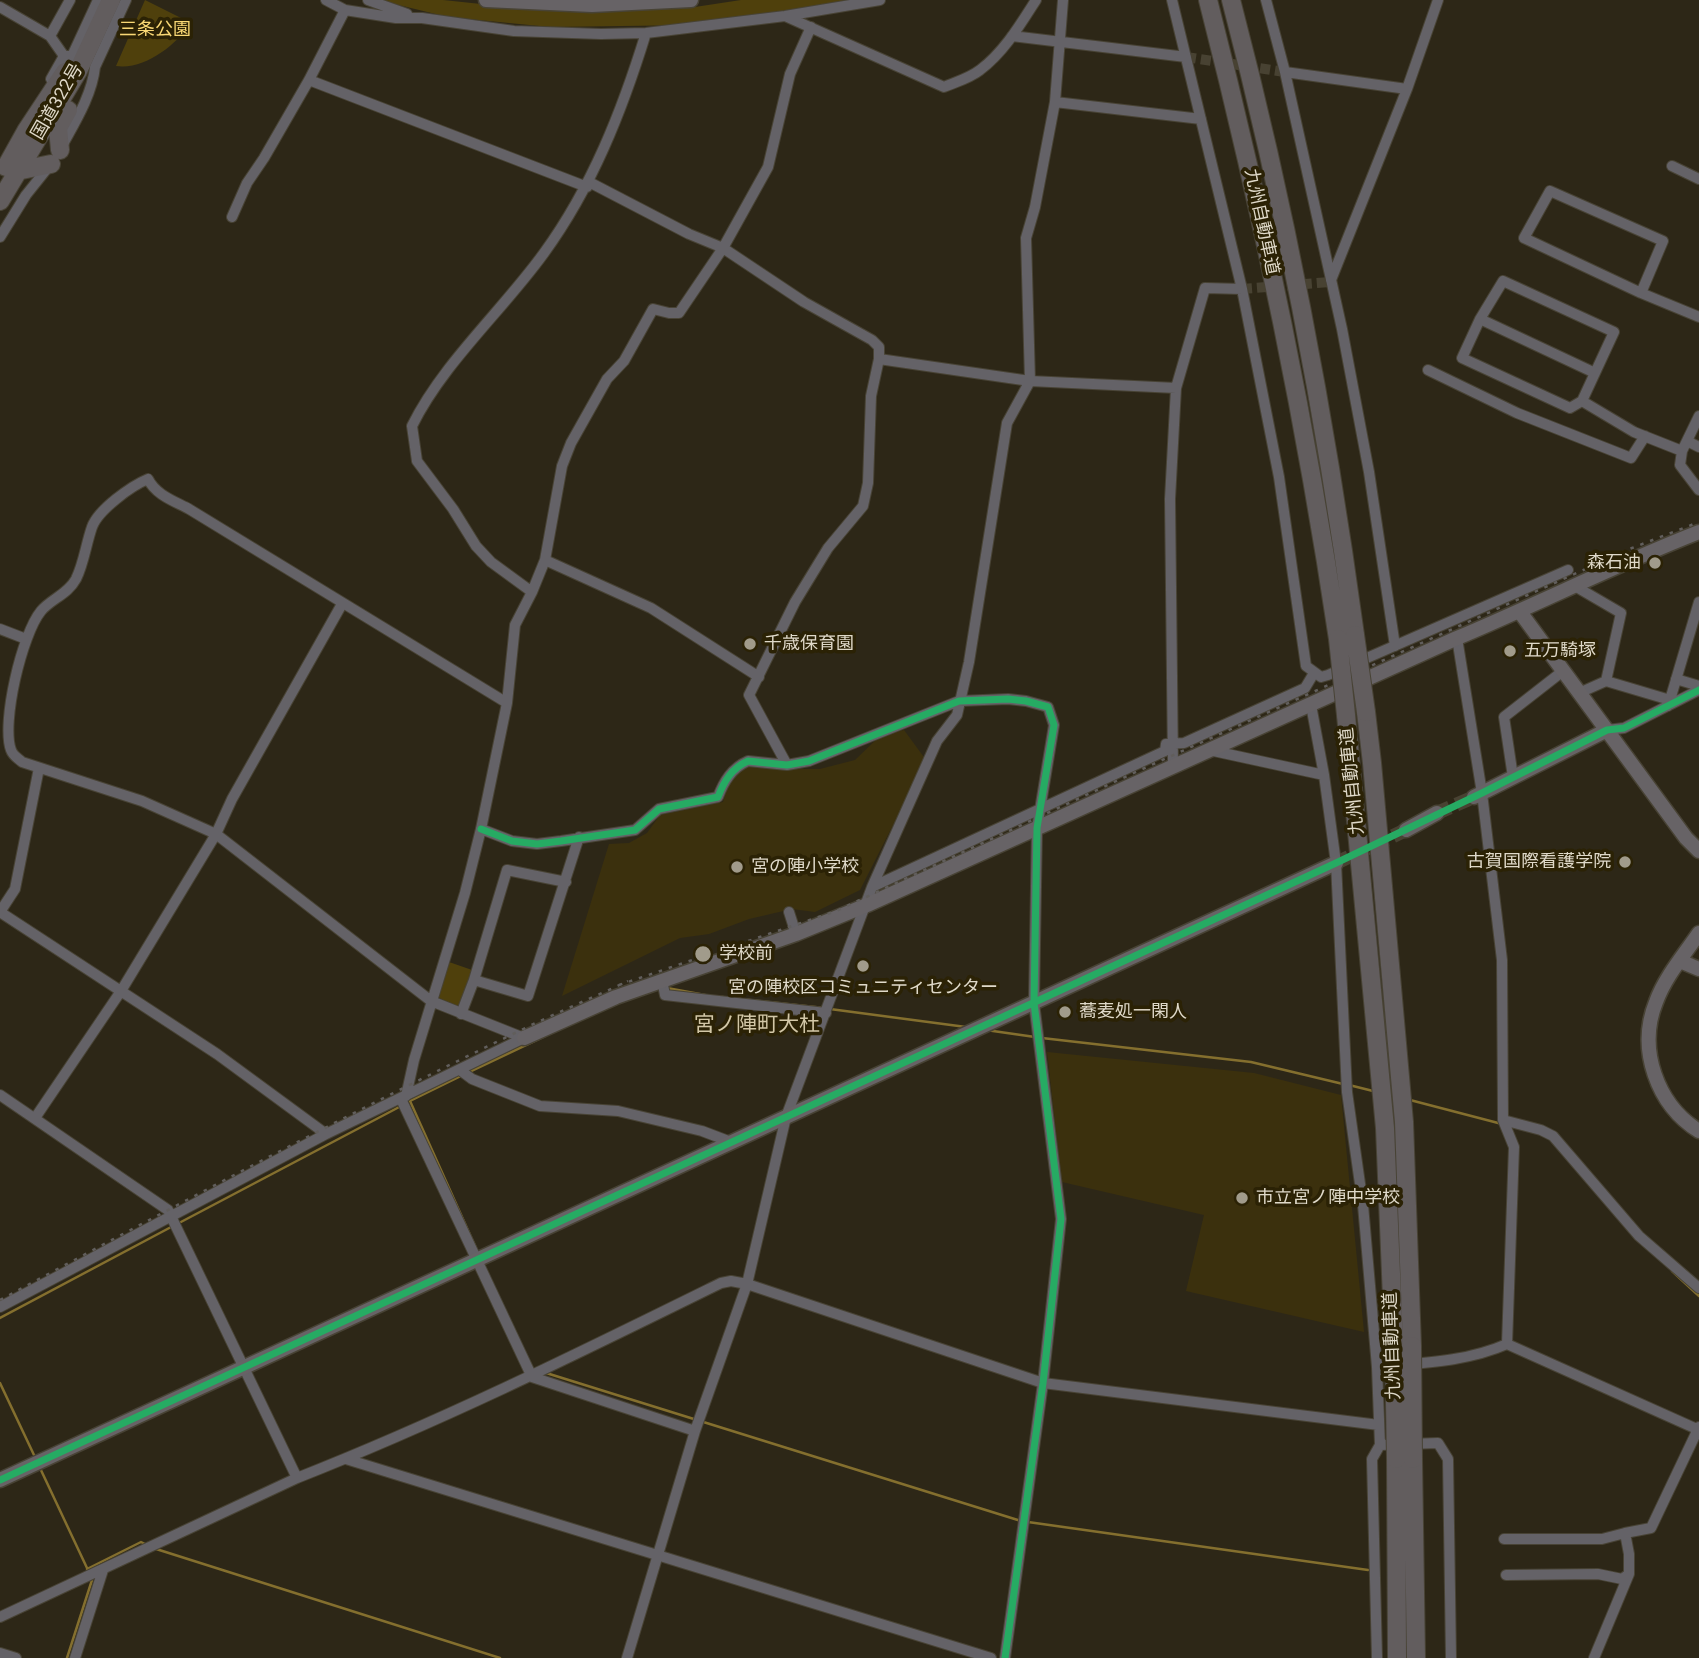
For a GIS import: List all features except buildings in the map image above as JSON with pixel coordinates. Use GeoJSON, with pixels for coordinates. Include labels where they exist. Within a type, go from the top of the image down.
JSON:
{"type":"FeatureCollection","features":[{"type":"Feature","properties":{"kind":"highway","name":"国道322号"},"geometry":{"type":"LineString","coordinates":[[0,201],[8,169],[82,64],[111,0]]}},
{"type":"Feature","properties":{"kind":"highway","name":"九州自動車道"},"geometry":{"type":"LineString","coordinates":[[1208,0],[1260,212],[1325,552],[1366,712],[1404,1122],[1405,1459],[1416,1658]]}},
{"type":"Feature","properties":{"kind":"highway","name":"九州自動車道"},"geometry":{"type":"LineString","coordinates":[[1231,0],[1281,208],[1341,536],[1346,637],[1346,715],[1403,1347]]}},
{"type":"Feature","properties":{"kind":"highway"},"geometry":{"type":"LineString","coordinates":[[0,180],[26,131],[67,69],[82,64]]}},
{"type":"Feature","properties":{"kind":"highway"},"geometry":{"type":"LineString","coordinates":[[8,169],[55,157],[58,128],[71,106],[82,64]]}},
{"type":"Feature","properties":{"kind":"highway","name":"九州自動車道"},"geometry":{"type":"LineString","coordinates":[[1397,1658],[1405,1459]]}},
{"type":"Feature","properties":{"kind":"street"},"geometry":{"type":"LineString","coordinates":[[51,36],[70,0]]}},
{"type":"Feature","properties":{"kind":"street"},"geometry":{"type":"LineString","coordinates":[[64,57],[72,56],[99,0]]}},
{"type":"Feature","properties":{"kind":"street"},"geometry":{"type":"LineString","coordinates":[[0,237],[26,195],[55,157],[76,120],[94,78],[95,65],[126,0]]}},
{"type":"Feature","properties":{"kind":"street"},"geometry":{"type":"LineString","coordinates":[[326,0],[345,10],[396,18],[422,18]]}},
{"type":"Feature","properties":{"kind":"street"},"geometry":{"type":"LineString","coordinates":[[368,0],[393,11],[422,18],[513,31],[601,34],[646,33],[785,16],[880,0]]}},
{"type":"Feature","properties":{"kind":"street"},"geometry":{"type":"LineString","coordinates":[[486,0],[592,5],[691,0]]}},
{"type":"Feature","properties":{"kind":"street"},"geometry":{"type":"LineString","coordinates":[[785,16],[944,87],[977,72],[1012,36],[1036,0]]}},
{"type":"Feature","properties":{"kind":"street"},"geometry":{"type":"LineString","coordinates":[[627,1658],[695,1431],[747,1284],[786,1116],[872,887],[937,741],[957,715],[969,662],[1007,423],[1030,382],[1026,238],[1035,207],[1055,102],[1063,0]]}},
{"type":"Feature","properties":{"kind":"street"},"geometry":{"type":"LineString","coordinates":[[1172,0],[1242,289],[1279,477],[1306,666],[1321,677],[1328,675],[1567,570]]}},
{"type":"Feature","properties":{"kind":"street"},"geometry":{"type":"LineString","coordinates":[[1266,0],[1285,72],[1342,329],[1369,472],[1395,646]]}},
{"type":"Feature","properties":{"kind":"street"},"geometry":{"type":"LineString","coordinates":[[1330,282],[1408,89],[1438,0]]}},
{"type":"Feature","properties":{"kind":"street"},"geometry":{"type":"LineString","coordinates":[[0,7],[51,36],[64,57]]}},
{"type":"Feature","properties":{"kind":"street"},"geometry":{"type":"LineString","coordinates":[[232,217],[247,183],[309,80],[345,10]]}},
{"type":"Feature","properties":{"kind":"street"},"geometry":{"type":"LineString","coordinates":[[695,1431],[532,1377],[404,1097],[465,893],[507,703],[515,625],[545,560],[562,466],[571,443],[601,390],[624,362],[653,309],[679,313],[723,248],[768,167],[790,74],[811,27]]}},
{"type":"Feature","properties":{"kind":"street"},"geometry":{"type":"LineString","coordinates":[[532,592],[491,562],[476,546],[453,509],[417,461],[412,426],[460,355],[544,254],[588,184],[628,91],[646,33]]}},
{"type":"Feature","properties":{"kind":"street"},"geometry":{"type":"LineString","coordinates":[[1012,36],[1186,57]]}},
{"type":"Feature","properties":{"kind":"street"},"geometry":{"type":"LineString","coordinates":[[8,169],[38,103],[64,57]]}},
{"type":"Feature","properties":{"kind":"street"},"geometry":{"type":"LineString","coordinates":[[1285,72],[1408,89]]}},
{"type":"Feature","properties":{"kind":"street"},"geometry":{"type":"LineString","coordinates":[[309,80],[588,184],[723,248],[804,302],[872,340],[879,347],[880,359],[871,396],[869,483],[863,506],[828,548],[795,602],[749,695],[788,765]]}},
{"type":"Feature","properties":{"kind":"street"},"geometry":{"type":"LineString","coordinates":[[1055,102],[1201,120]]}},
{"type":"Feature","properties":{"kind":"street"},"geometry":{"type":"LineString","coordinates":[[1672,166],[1699,179]]}},
{"type":"Feature","properties":{"kind":"street"},"geometry":{"type":"LineString","coordinates":[[1642,293],[1663,241],[1550,191],[1524,238],[1642,293],[1699,317]]}},
{"type":"Feature","properties":{"kind":"street"},"geometry":{"type":"LineString","coordinates":[[1503,281],[1614,332],[1582,401],[1570,408],[1462,358],[1480,319],[1503,281]]}},
{"type":"Feature","properties":{"kind":"street"},"geometry":{"type":"LineString","coordinates":[[1172,766],[1170,499],[1177,388],[1205,288],[1242,289]]}},
{"type":"Feature","properties":{"kind":"street"},"geometry":{"type":"LineString","coordinates":[[1480,319],[1595,373]]}},
{"type":"Feature","properties":{"kind":"street"},"geometry":{"type":"LineString","coordinates":[[880,359],[1030,382],[1177,388]]}},
{"type":"Feature","properties":{"kind":"street"},"geometry":{"type":"LineString","coordinates":[[1428,370],[1517,413],[1631,458],[1645,436]]}},
{"type":"Feature","properties":{"kind":"street"},"geometry":{"type":"LineString","coordinates":[[1582,401],[1645,436],[1699,447]]}},
{"type":"Feature","properties":{"kind":"street"},"geometry":{"type":"LineString","coordinates":[[1699,416],[1684,446],[1680,465],[1699,491]]}},
{"type":"Feature","properties":{"kind":"street"},"geometry":{"type":"LineString","coordinates":[[507,703],[190,509],[162,495],[152,488],[148,479],[134,486],[98,517],[76,578],[61,596],[42,610],[26,639],[11,701],[10,741],[13,755],[22,762],[142,801],[216,834],[431,1001],[524,1038]]}},
{"type":"Feature","properties":{"kind":"street"},"geometry":{"type":"LineString","coordinates":[[0,1307],[326,1134],[524,1038],[616,997],[796,934],[867,905],[1520,612],[1573,585],[1699,532]]}},
{"type":"Feature","properties":{"kind":"street"},"geometry":{"type":"LineString","coordinates":[[545,560],[651,608],[758,677]]}},
{"type":"Feature","properties":{"kind":"street"},"geometry":{"type":"LineString","coordinates":[[1573,585],[1621,613],[1605,681]]}},
{"type":"Feature","properties":{"kind":"street"},"geometry":{"type":"LineString","coordinates":[[1669,703],[1699,602]]}},
{"type":"Feature","properties":{"kind":"street"},"geometry":{"type":"LineString","coordinates":[[35,1118],[121,990],[216,834],[232,799],[342,604]]}},
{"type":"Feature","properties":{"kind":"street"},"geometry":{"type":"LineString","coordinates":[[1520,612],[1686,838],[1699,851]]}},
{"type":"Feature","properties":{"kind":"street"},"geometry":{"type":"LineString","coordinates":[[0,629],[26,639]]}},
{"type":"Feature","properties":{"kind":"street"},"geometry":{"type":"LineString","coordinates":[[1457,638],[1502,960],[1503,1119],[1514,1147],[1507,1344]]}},
{"type":"Feature","properties":{"kind":"street"},"geometry":{"type":"LineString","coordinates":[[1513,777],[1504,717],[1563,671]]}},
{"type":"Feature","properties":{"kind":"street"},"geometry":{"type":"LineString","coordinates":[[872,887],[1165,751],[1166,744],[1184,743],[1305,688],[1314,673]]}},
{"type":"Feature","properties":{"kind":"street"},"geometry":{"type":"LineString","coordinates":[[1676,679],[1699,690]]}},
{"type":"Feature","properties":{"kind":"street"},"geometry":{"type":"LineString","coordinates":[[1580,693],[1605,681],[1669,703]]}},
{"type":"Feature","properties":{"kind":"street"},"geometry":{"type":"LineString","coordinates":[[1478,795],[1607,730],[1624,728],[1699,690]]}},
{"type":"Feature","properties":{"kind":"street"},"geometry":{"type":"LineString","coordinates":[[481,828],[512,841],[537,844],[635,830],[659,809],[718,797],[732,772],[748,761],[788,765],[817,757],[959,701],[1008,699],[1048,707],[1054,724],[1037,828],[1034,1003],[1061,1219],[1043,1383],[1005,1658]]}},
{"type":"Feature","properties":{"kind":"street"},"geometry":{"type":"LineString","coordinates":[[1311,705],[1336,863],[1347,1091],[1363,1205],[1377,1367],[1380,1445],[1372,1459],[1377,1658]]}},
{"type":"Feature","properties":{"kind":"street"},"geometry":{"type":"LineString","coordinates":[[1208,750],[1324,775]]}},
{"type":"Feature","properties":{"kind":"street"},"geometry":{"type":"LineString","coordinates":[[39,768],[15,889],[0,912],[217,1054],[326,1134]]}},
{"type":"Feature","properties":{"kind":"street"},"geometry":{"type":"LineString","coordinates":[[1406,830],[1437,813]]}},
{"type":"Feature","properties":{"kind":"street"},"geometry":{"type":"LineString","coordinates":[[474,980],[528,996],[579,837]]}},
{"type":"Feature","properties":{"kind":"street"},"geometry":{"type":"LineString","coordinates":[[0,1480],[1336,863]]}},
{"type":"Feature","properties":{"kind":"street"},"geometry":{"type":"LineString","coordinates":[[461,1014],[507,870],[566,881]]}},
{"type":"Feature","properties":{"kind":"street"},"geometry":{"type":"LineString","coordinates":[[789,912],[796,934]]}},
{"type":"Feature","properties":{"kind":"street"},"geometry":{"type":"LineString","coordinates":[[1699,933],[1655,1003],[1650,1024],[1650,1059],[1657,1081],[1669,1104],[1687,1124],[1699,1131]]}},
{"type":"Feature","properties":{"kind":"street"},"geometry":{"type":"LineString","coordinates":[[1680,961],[1699,969]]}},
{"type":"Feature","properties":{"kind":"street"},"geometry":{"type":"LineString","coordinates":[[662,980],[665,995],[826,1013]]}},
{"type":"Feature","properties":{"kind":"street"},"geometry":{"type":"LineString","coordinates":[[460,1070],[472,1079],[540,1106],[618,1111],[702,1131],[731,1142]]}},
{"type":"Feature","properties":{"kind":"street"},"geometry":{"type":"LineString","coordinates":[[0,1096],[172,1215],[297,1478]]}},
{"type":"Feature","properties":{"kind":"street"},"geometry":{"type":"LineString","coordinates":[[1503,1119],[1553,1136],[1640,1236],[1699,1288]]}},
{"type":"Feature","properties":{"kind":"street"},"geometry":{"type":"LineString","coordinates":[[0,1617],[297,1478],[532,1377],[721,1283],[731,1281],[747,1284],[1043,1383],[1379,1425]]}},
{"type":"Feature","properties":{"kind":"street"},"geometry":{"type":"LineString","coordinates":[[1377,1367],[1486,1353],[1507,1344],[1699,1429],[1651,1528],[1602,1539],[1504,1539]]}},
{"type":"Feature","properties":{"kind":"street"},"geometry":{"type":"LineString","coordinates":[[1380,1445],[1438,1443],[1448,1459],[1451,1658]]}},
{"type":"Feature","properties":{"kind":"street"},"geometry":{"type":"LineString","coordinates":[[346,1459],[991,1658]]}},
{"type":"Feature","properties":{"kind":"street"},"geometry":{"type":"LineString","coordinates":[[1594,1658],[1629,1574],[1625,1533]]}},
{"type":"Feature","properties":{"kind":"street"},"geometry":{"type":"LineString","coordinates":[[75,1658],[103,1570]]}},
{"type":"Feature","properties":{"kind":"street"},"geometry":{"type":"LineString","coordinates":[[1506,1575],[1598,1574],[1622,1579],[1629,1574]]}},
{"type":"Feature","properties":{"kind":"street"},"geometry":{"type":"LineString","coordinates":[[0,1653],[16,1658]]}},
{"type":"Feature","properties":{"kind":"shaded area","name":"宮の陣小学校"},"geometry":{"type":"Polygon","coordinates":[[[904,730],[926,760],[860,890],[815,912],[792,909],[749,919],[709,934],[680,938],[562,996],[609,844],[629,843],[647,833],[660,815],[723,802],[729,783],[741,769],[750,764],[785,769],[820,769],[855,760],[881,735],[904,730]]]}},
{"type":"Feature","properties":{"kind":"shaded area","name":"市立宮ノ陣中学校"},"geometry":{"type":"Polygon","coordinates":[[[1047,1052],[1254,1073],[1341,1095],[1364,1332],[1186,1291],[1204,1215],[1062,1182],[1047,1052]]]}},
{"type":"Feature","properties":{"kind":"green space","name":"三条公園"},"geometry":{"type":"Polygon","coordinates":[[[145,0],[191,23],[177,40],[149,60],[116,66],[145,0]]]}},
{"type":"Feature","properties":{"kind":"green space"},"geometry":{"type":"Polygon","coordinates":[[[378,0],[443,0],[547,11],[695,7],[741,0],[862,0],[695,25],[550,27],[448,17],[378,0]]]}},
{"type":"Feature","properties":{"kind":"green space"},"geometry":{"type":"Polygon","coordinates":[[[449,962],[472,970],[459,1007],[437,997],[449,962]]]}},
{"type":"Feature","properties":{"kind":"waterway"},"geometry":{"type":"LineString","coordinates":[[667,988],[705,995]]}},
{"type":"Feature","properties":{"kind":"waterway"},"geometry":{"type":"LineString","coordinates":[[722,997],[824,1008]]}},
{"type":"Feature","properties":{"kind":"waterway"},"geometry":{"type":"LineString","coordinates":[[830,1009],[966,1027]]}},
{"type":"Feature","properties":{"kind":"waterway"},"geometry":{"type":"LineString","coordinates":[[986,1030],[1035,1037]]}},
{"type":"Feature","properties":{"kind":"waterway"},"geometry":{"type":"LineString","coordinates":[[469,1072],[545,1036]]}},
{"type":"Feature","properties":{"kind":"waterway"},"geometry":{"type":"LineString","coordinates":[[1042,1038],[1251,1062],[1343,1084]]}},
{"type":"Feature","properties":{"kind":"waterway"},"geometry":{"type":"LineString","coordinates":[[463,1075],[410,1101],[475,1246]]}},
{"type":"Feature","properties":{"kind":"waterway"},"geometry":{"type":"LineString","coordinates":[[1349,1085],[1373,1091]]}},
{"type":"Feature","properties":{"kind":"waterway"},"geometry":{"type":"LineString","coordinates":[[1410,1100],[1502,1124]]}},
{"type":"Feature","properties":{"kind":"waterway"},"geometry":{"type":"LineString","coordinates":[[179,1223],[403,1105]]}},
{"type":"Feature","properties":{"kind":"waterway"},"geometry":{"type":"LineString","coordinates":[[0,1318],[173,1226]]}},
{"type":"Feature","properties":{"kind":"waterway"},"geometry":{"type":"LineString","coordinates":[[1672,1271],[1699,1296]]}},
{"type":"Feature","properties":{"kind":"waterway"},"geometry":{"type":"LineString","coordinates":[[543,1372],[1021,1521]]}},
{"type":"Feature","properties":{"kind":"waterway"},"geometry":{"type":"LineString","coordinates":[[0,1383],[34,1455]]}},
{"type":"Feature","properties":{"kind":"waterway"},"geometry":{"type":"LineString","coordinates":[[40,1468],[87,1568]]}},
{"type":"Feature","properties":{"kind":"waterway"},"geometry":{"type":"LineString","coordinates":[[1028,1522],[1368,1570]]}},
{"type":"Feature","properties":{"kind":"waterway"},"geometry":{"type":"LineString","coordinates":[[87,1569],[141,1542],[147,1545]]}},
{"type":"Feature","properties":{"kind":"waterway"},"geometry":{"type":"LineString","coordinates":[[153,1548],[500,1658]]}},
{"type":"Feature","properties":{"kind":"waterway"},"geometry":{"type":"LineString","coordinates":[[67,1658],[92,1580]]}},
{"type":"Feature","properties":{"kind":"tunnel"},"geometry":{"type":"LineString","coordinates":[[1186,57],[1285,72]]}},
{"type":"Feature","properties":{"kind":"tunnel"},"geometry":{"type":"LineString","coordinates":[[1242,289],[1330,282]]}},
{"type":"Feature","properties":{"kind":"tunnel"},"geometry":{"type":"LineString","coordinates":[[1437,813],[1474,797]]}},
{"type":"Feature","properties":{"kind":"tunnel"},"geometry":{"type":"LineString","coordinates":[[1336,863],[1406,830]]}},
{"type":"Feature","properties":{"kind":"railway"},"geometry":{"type":"LineString","coordinates":[[619,985],[836,911],[1632,548],[1699,522]]}},
{"type":"Feature","properties":{"kind":"railway"},"geometry":{"type":"LineString","coordinates":[[0,1300],[383,1098],[628,981]]}},
{"type":"Feature","properties":{"kind":"cycle path"},"geometry":{"type":"LineString","coordinates":[[0,1480],[1336,863],[1607,730],[1624,728],[1699,690]]}},
{"type":"Feature","properties":{"kind":"cycle path"},"geometry":{"type":"LineString","coordinates":[[481,829],[512,841],[537,844],[635,830],[659,809],[718,797],[729,776],[737,767],[748,761],[787,765],[809,761],[959,701],[1008,699],[1048,707],[1054,725],[1037,828],[1034,1003],[1061,1219],[1043,1383],[1005,1658]]}},
{"type":"Feature","properties":{"kind":"place","name":"森石油"},"geometry":{"type":"Point","coordinates":[1655,563]}},
{"type":"Feature","properties":{"kind":"place","name":"千歳保育園"},"geometry":{"type":"Point","coordinates":[750,644]}},
{"type":"Feature","properties":{"kind":"place","name":"五万騎塚"},"geometry":{"type":"Point","coordinates":[1510,651]}},
{"type":"Feature","properties":{"kind":"place","name":"古賀国際看護学院"},"geometry":{"type":"Point","coordinates":[1625,862]}},
{"type":"Feature","properties":{"kind":"place","name":"宮の陣小学校"},"geometry":{"type":"Point","coordinates":[737,867]}},
{"type":"Feature","properties":{"kind":"place","name":"学校前"},"geometry":{"type":"Point","coordinates":[703,954]}},
{"type":"Feature","properties":{"kind":"place","name":"宮の陣校区コミュニティセンター"},"geometry":{"type":"Point","coordinates":[863,966]}},
{"type":"Feature","properties":{"kind":"place","name":"蕎麦処一閑人"},"geometry":{"type":"Point","coordinates":[1065,1012]}},
{"type":"Feature","properties":{"kind":"place","name":"市立宮ノ陣中学校"},"geometry":{"type":"Point","coordinates":[1242,1198]}},
{"type":"Feature","properties":{"kind":"district","name":"宮ノ陣町大杜"},"geometry":{"type":"Point","coordinates":[757,1026]}}]}
